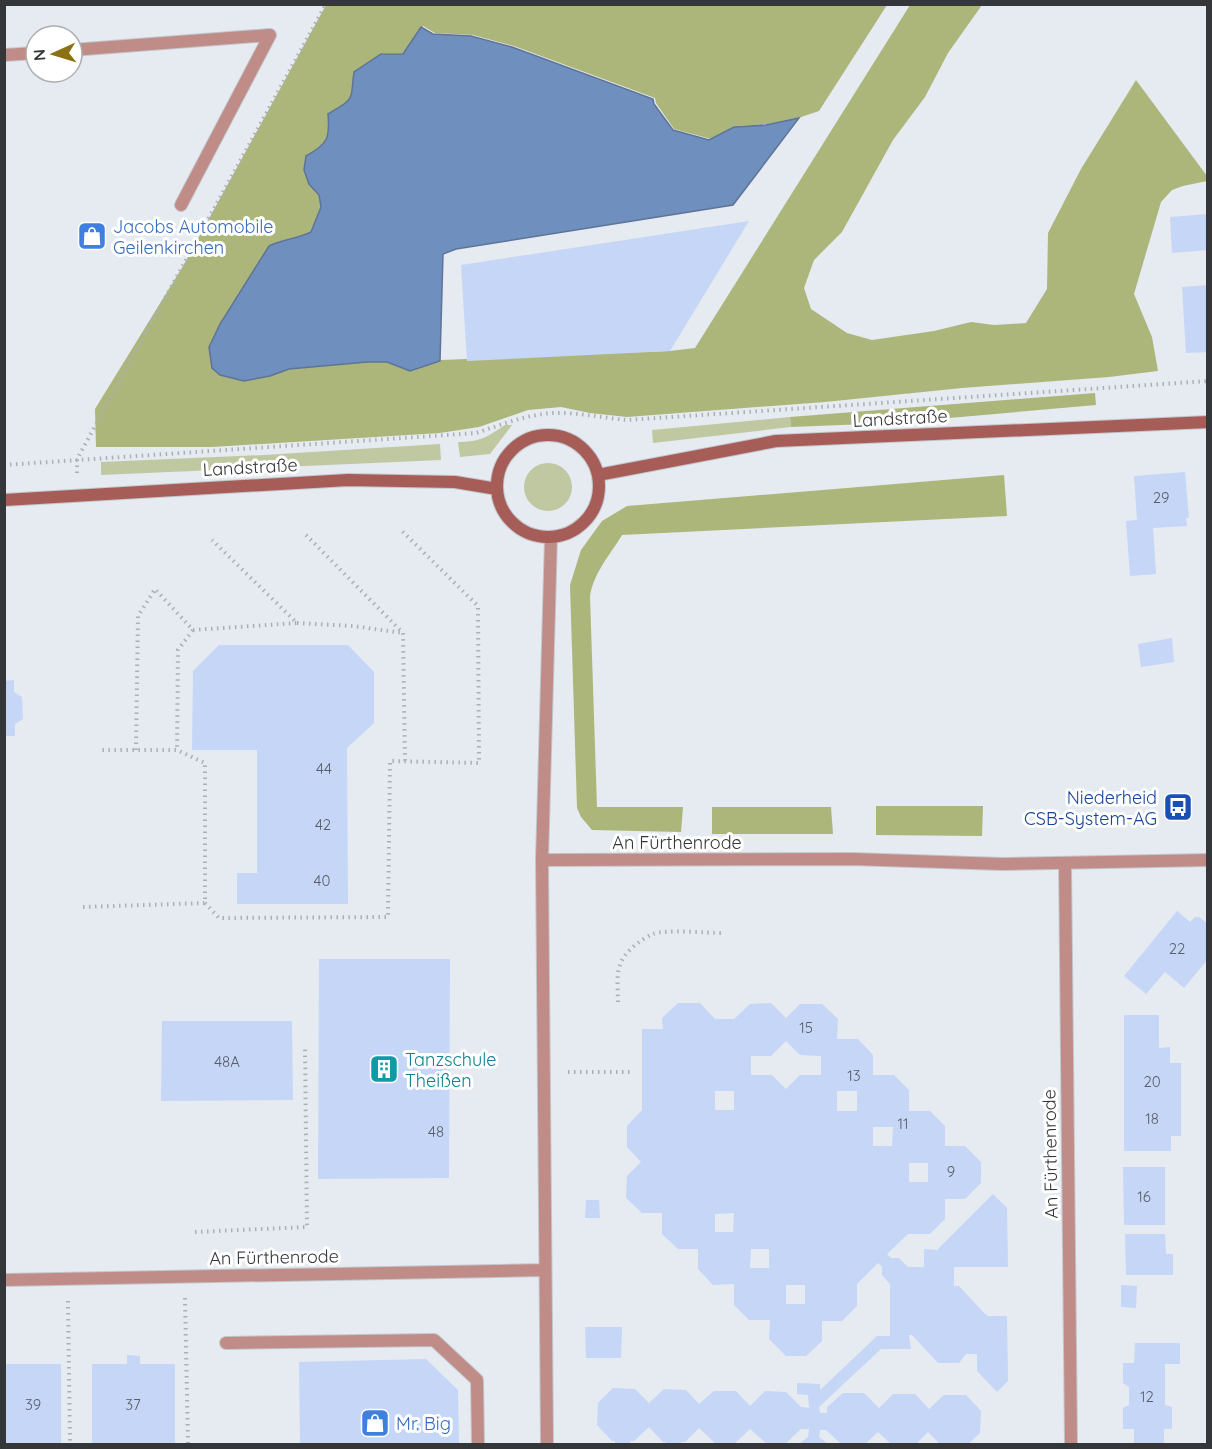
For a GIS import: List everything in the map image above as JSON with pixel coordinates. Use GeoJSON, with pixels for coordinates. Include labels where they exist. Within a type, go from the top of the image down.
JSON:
{"type":"FeatureCollection","features":[{"type":"Feature","properties":{"kind":"street"},"geometry":{"type":"LineString","coordinates":[[84,49],[270,35],[181,205]]}},
{"type":"Feature","properties":{"kind":"street"},"geometry":{"type":"LineString","coordinates":[[4,56],[24,54]]}},
{"type":"Feature","properties":{"kind":"street","name":"Landstraße"},"geometry":{"type":"LineString","coordinates":[[598,475],[776,441],[1208,422]]}},
{"type":"Feature","properties":{"kind":"street"},"geometry":{"type":"LineString","coordinates":[[540,435],[559,436],[577,444],[590,457],[598,475],[598,492],[593,509],[583,524],[568,533],[551,537],[531,534],[513,525],[501,509],[497,489],[499,470],[508,454],[522,441],[540,435]]}},
{"type":"Feature","properties":{"kind":"street","name":"Landstraße"},"geometry":{"type":"LineString","coordinates":[[4,500],[348,480],[454,482],[497,489]]}},
{"type":"Feature","properties":{"kind":"street"},"geometry":{"type":"LineString","coordinates":[[547,1444],[542,861],[551,537]]}},
{"type":"Feature","properties":{"kind":"street","name":"An Fürthenrode"},"geometry":{"type":"LineString","coordinates":[[542,861],[852,859],[1002,864],[1208,860]]}},
{"type":"Feature","properties":{"kind":"street","name":"An Fürthenrode"},"geometry":{"type":"LineString","coordinates":[[1065,863],[1071,1444]]}},
{"type":"Feature","properties":{"kind":"street","name":"An Fürthenrode"},"geometry":{"type":"LineString","coordinates":[[4,1280],[545,1270]]}},
{"type":"Feature","properties":{"kind":"street"},"geometry":{"type":"LineString","coordinates":[[226,1343],[434,1341],[477,1380],[478,1444]]}},
{"type":"Feature","properties":{"kind":"path"},"geometry":{"type":"LineString","coordinates":[[79,495],[77,459],[326,4]]}},
{"type":"Feature","properties":{"kind":"path"},"geometry":{"type":"LineString","coordinates":[[4,465],[476,433],[508,422],[544,414],[565,413],[627,420],[1208,381]]}},
{"type":"Feature","properties":{"kind":"path"},"geometry":{"type":"LineString","coordinates":[[102,750],[177,750],[205,763],[205,903],[219,918],[388,917],[390,761],[479,763],[478,606],[402,531]]}},
{"type":"Feature","properties":{"kind":"path"},"geometry":{"type":"LineString","coordinates":[[306,535],[403,633],[405,761]]}},
{"type":"Feature","properties":{"kind":"path"},"geometry":{"type":"LineString","coordinates":[[212,540],[297,623]]}},
{"type":"Feature","properties":{"kind":"path"},"geometry":{"type":"LineString","coordinates":[[136,750],[138,616],[155,590],[193,630]]}},
{"type":"Feature","properties":{"kind":"path"},"geometry":{"type":"LineString","coordinates":[[177,750],[178,650],[193,630],[297,623],[353,626],[403,633]]}},
{"type":"Feature","properties":{"kind":"path"},"geometry":{"type":"LineString","coordinates":[[83,907],[205,903]]}},
{"type":"Feature","properties":{"kind":"path"},"geometry":{"type":"LineString","coordinates":[[618,1002],[620,962],[628,951],[639,943],[655,934],[723,933]]}},
{"type":"Feature","properties":{"kind":"path"},"geometry":{"type":"LineString","coordinates":[[195,1232],[307,1227],[305,1048]]}},
{"type":"Feature","properties":{"kind":"path"},"geometry":{"type":"LineString","coordinates":[[543,1072],[634,1072]]}},
{"type":"Feature","properties":{"kind":"path"},"geometry":{"type":"LineString","coordinates":[[184,1277],[188,1444]]}},
{"type":"Feature","properties":{"kind":"path"},"geometry":{"type":"LineString","coordinates":[[68,1279],[70,1444]]}},
{"type":"Feature","properties":{"kind":"green space"},"geometry":{"type":"Polygon","coordinates":[[[326,5],[887,5],[819,111],[768,124],[735,126],[711,139],[674,129],[655,98],[514,46],[473,35],[435,33],[423,26],[404,53],[382,53],[371,61],[356,93],[331,131],[320,194],[323,206],[313,231],[271,245],[291,368],[389,361],[411,370],[441,360],[670,351],[695,348],[910,5],[982,5],[948,53],[925,97],[893,140],[842,232],[814,260],[804,288],[811,309],[847,333],[872,340],[934,331],[971,322],[994,325],[1026,323],[1047,289],[1048,233],[1081,169],[1136,80],[1207,176],[1207,181],[1172,190],[1161,202],[1134,294],[1152,337],[1158,371],[825,402],[627,417],[561,407],[528,410],[479,427],[440,433],[212,447],[96,447],[95,409],[183,266],[326,5]]]}},
{"type":"Feature","properties":{"kind":"green space"},"geometry":{"type":"Polygon","coordinates":[[[1095,393],[1096,405],[892,423],[791,427],[790,417],[1095,393]]]}},
{"type":"Feature","properties":{"kind":"green space"},"geometry":{"type":"Polygon","coordinates":[[[790,417],[791,427],[653,443],[652,430],[790,417]]]}},
{"type":"Feature","properties":{"kind":"green space"},"geometry":{"type":"Polygon","coordinates":[[[505,425],[512,425],[490,454],[460,457],[458,442],[483,438],[505,425]]]}},
{"type":"Feature","properties":{"kind":"green space"},"geometry":{"type":"Polygon","coordinates":[[[440,444],[441,460],[101,475],[101,462],[440,444]]]}},
{"type":"Feature","properties":{"kind":"green space"},"geometry":{"type":"Polygon","coordinates":[[[543,463],[553,463],[565,470],[572,482],[572,492],[565,504],[553,511],[543,511],[528,500],[524,492],[524,482],[535,467],[543,463]]]}},
{"type":"Feature","properties":{"kind":"green space"},"geometry":{"type":"Polygon","coordinates":[[[1004,475],[1007,516],[622,535],[599,571],[590,596],[597,807],[683,807],[681,832],[592,830],[581,817],[577,808],[570,585],[581,550],[602,521],[627,506],[1004,475]]]}},
{"type":"Feature","properties":{"kind":"green space"},"geometry":{"type":"Polygon","coordinates":[[[876,806],[983,806],[982,836],[876,835],[876,806]]]}},
{"type":"Feature","properties":{"kind":"green space"},"geometry":{"type":"Polygon","coordinates":[[[712,807],[831,807],[833,834],[712,834],[712,807]]]}},
{"type":"Feature","properties":{"kind":"water"},"geometry":{"type":"Polygon","coordinates":[[[421,27],[433,34],[471,36],[512,47],[653,99],[654,104],[673,130],[709,140],[734,127],[766,125],[799,118],[733,205],[456,249],[443,254],[440,361],[410,371],[387,362],[367,362],[289,369],[270,376],[244,381],[220,375],[212,368],[209,347],[220,324],[269,246],[311,232],[321,207],[319,195],[309,184],[304,170],[306,156],[319,148],[326,140],[328,114],[350,98],[354,72],[381,54],[403,54],[421,27]]]}},
{"type":"Feature","properties":{"kind":"building"},"geometry":{"type":"Polygon","coordinates":[[[1208,214],[1208,250],[1172,253],[1170,217],[1208,214]]]}},
{"type":"Feature","properties":{"kind":"building"},"geometry":{"type":"Polygon","coordinates":[[[749,221],[670,351],[467,361],[461,265],[749,221]]]}},
{"type":"Feature","properties":{"kind":"building"},"geometry":{"type":"Polygon","coordinates":[[[1208,285],[1208,352],[1186,353],[1182,287],[1208,285]]]}},
{"type":"Feature","properties":{"kind":"building"},"geometry":{"type":"Polygon","coordinates":[[[1185,472],[1189,518],[1186,518],[1187,526],[1153,528],[1156,574],[1130,576],[1126,521],[1137,520],[1134,476],[1185,472]]]}},
{"type":"Feature","properties":{"kind":"building"},"geometry":{"type":"Polygon","coordinates":[[[1172,638],[1174,662],[1141,667],[1138,644],[1172,638]]]}},
{"type":"Feature","properties":{"kind":"building"},"geometry":{"type":"Polygon","coordinates":[[[219,645],[348,645],[374,672],[374,723],[347,748],[348,904],[237,904],[237,873],[257,873],[257,750],[192,750],[193,671],[219,645]]]}},
{"type":"Feature","properties":{"kind":"building"},"geometry":{"type":"Polygon","coordinates":[[[14,680],[14,692],[22,697],[23,719],[15,724],[15,736],[4,736],[4,681],[14,680]]]}},
{"type":"Feature","properties":{"kind":"building"},"geometry":{"type":"Polygon","coordinates":[[[1177,911],[1190,922],[1195,917],[1199,917],[1208,924],[1208,959],[1184,988],[1165,972],[1146,994],[1124,976],[1177,911]]]}},
{"type":"Feature","properties":{"kind":"building","name":"Tanzschule Theißen"},"geometry":{"type":"Polygon","coordinates":[[[319,959],[450,959],[449,1178],[318,1179],[319,959]]]}},
{"type":"Feature","properties":{"kind":"building"},"geometry":{"type":"Polygon","coordinates":[[[678,1003],[700,1003],[715,1019],[734,1019],[750,1004],[771,1003],[786,1018],[800,1004],[822,1004],[838,1019],[837,1039],[858,1039],[873,1055],[873,1075],[894,1075],[909,1090],[909,1111],[930,1111],[945,1126],[945,1146],[965,1146],[981,1162],[981,1183],[965,1199],[945,1199],[945,1219],[930,1234],[908,1234],[887,1254],[891,1258],[899,1258],[908,1267],[924,1267],[924,1249],[937,1250],[993,1194],[1007,1208],[1008,1267],[954,1267],[954,1286],[959,1286],[987,1316],[1007,1316],[1008,1381],[997,1392],[977,1371],[977,1354],[966,1354],[959,1363],[938,1363],[912,1335],[909,1335],[911,1349],[881,1349],[819,1407],[820,1413],[827,1413],[827,1407],[843,1393],[864,1393],[879,1408],[893,1394],[915,1394],[929,1409],[944,1395],[966,1395],[981,1411],[980,1433],[968,1444],[940,1444],[928,1432],[916,1444],[891,1444],[878,1432],[865,1444],[841,1444],[826,1430],[820,1430],[819,1437],[828,1444],[799,1444],[808,1437],[809,1429],[801,1429],[785,1444],[767,1444],[750,1429],[735,1443],[716,1444],[699,1428],[681,1444],[666,1444],[649,1427],[634,1441],[630,1441],[630,1444],[615,1444],[615,1441],[612,1441],[597,1425],[598,1403],[613,1388],[635,1389],[649,1403],[664,1389],[686,1390],[699,1404],[714,1391],[736,1391],[750,1406],[765,1391],[786,1392],[801,1407],[809,1408],[808,1395],[797,1394],[797,1383],[820,1384],[820,1390],[877,1336],[890,1336],[890,1284],[882,1275],[882,1267],[878,1263],[857,1284],[857,1306],[842,1321],[822,1321],[822,1341],[806,1356],[786,1356],[769,1339],[770,1320],[749,1320],[734,1305],[734,1284],[713,1285],[698,1269],[698,1249],[678,1249],[662,1234],[662,1213],[642,1213],[626,1198],[627,1176],[641,1162],[627,1147],[627,1126],[642,1110],[642,1029],[663,1029],[662,1018],[678,1003]],[[786,1041],[771,1056],[751,1056],[751,1075],[772,1075],[786,1089],[800,1075],[821,1075],[821,1056],[800,1055],[786,1041]],[[715,1091],[715,1110],[734,1110],[734,1091],[715,1091]],[[837,1091],[837,1111],[857,1111],[857,1091],[837,1091]],[[873,1127],[873,1146],[892,1146],[893,1127],[873,1127]],[[909,1163],[909,1182],[928,1182],[928,1163],[909,1163]],[[734,1213],[715,1214],[715,1232],[733,1232],[734,1213]],[[751,1249],[750,1268],[769,1268],[769,1249],[751,1249]],[[786,1285],[786,1304],[805,1304],[805,1285],[786,1285]]]}},
{"type":"Feature","properties":{"kind":"building"},"geometry":{"type":"Polygon","coordinates":[[[1124,1015],[1159,1015],[1159,1048],[1170,1047],[1170,1063],[1181,1063],[1181,1136],[1171,1136],[1171,1151],[1124,1151],[1124,1015]]]}},
{"type":"Feature","properties":{"kind":"building"},"geometry":{"type":"Polygon","coordinates":[[[162,1021],[292,1021],[293,1100],[161,1101],[162,1021]]]}},
{"type":"Feature","properties":{"kind":"building"},"geometry":{"type":"Polygon","coordinates":[[[1123,1167],[1165,1167],[1165,1225],[1124,1225],[1123,1167]]]}},
{"type":"Feature","properties":{"kind":"building"},"geometry":{"type":"Polygon","coordinates":[[[586,1200],[599,1200],[600,1218],[585,1218],[586,1200]]]}},
{"type":"Feature","properties":{"kind":"building"},"geometry":{"type":"Polygon","coordinates":[[[1125,1234],[1165,1234],[1166,1254],[1173,1254],[1173,1275],[1126,1275],[1125,1234]]]}},
{"type":"Feature","properties":{"kind":"building"},"geometry":{"type":"Polygon","coordinates":[[[1121,1285],[1137,1286],[1136,1308],[1121,1307],[1121,1285]]]}},
{"type":"Feature","properties":{"kind":"building"},"geometry":{"type":"Polygon","coordinates":[[[585,1327],[622,1327],[621,1358],[586,1358],[585,1327]]]}},
{"type":"Feature","properties":{"kind":"building"},"geometry":{"type":"Polygon","coordinates":[[[1135,1343],[1180,1343],[1180,1364],[1165,1364],[1165,1405],[1172,1407],[1172,1429],[1164,1429],[1164,1444],[1134,1444],[1134,1429],[1123,1429],[1123,1408],[1129,1405],[1129,1387],[1123,1383],[1123,1363],[1134,1363],[1135,1343]]]}},
{"type":"Feature","properties":{"kind":"building"},"geometry":{"type":"Polygon","coordinates":[[[127,1355],[140,1356],[140,1364],[175,1364],[175,1444],[92,1444],[92,1364],[127,1364],[127,1355]]]}},
{"type":"Feature","properties":{"kind":"building"},"geometry":{"type":"Polygon","coordinates":[[[426,1359],[458,1390],[459,1444],[300,1444],[299,1362],[426,1359]]]}},
{"type":"Feature","properties":{"kind":"building"},"geometry":{"type":"Polygon","coordinates":[[[4,1364],[61,1364],[61,1444],[4,1444],[4,1364]]]}},
{"type":"Feature","properties":{"kind":"place","name":"Jacobs Automobile Geilenkirchen"},"geometry":{"type":"Point","coordinates":[92,236]}},
{"type":"Feature","properties":{"kind":"place","name":"Niederheid CSB-System-AG"},"geometry":{"type":"Point","coordinates":[1178,807]}},
{"type":"Feature","properties":{"kind":"place","name":"Tanzschule Theißen"},"geometry":{"type":"Point","coordinates":[384,1069]}},
{"type":"Feature","properties":{"kind":"place","name":"Mr. Big"},"geometry":{"type":"Point","coordinates":[375,1423]}}]}
